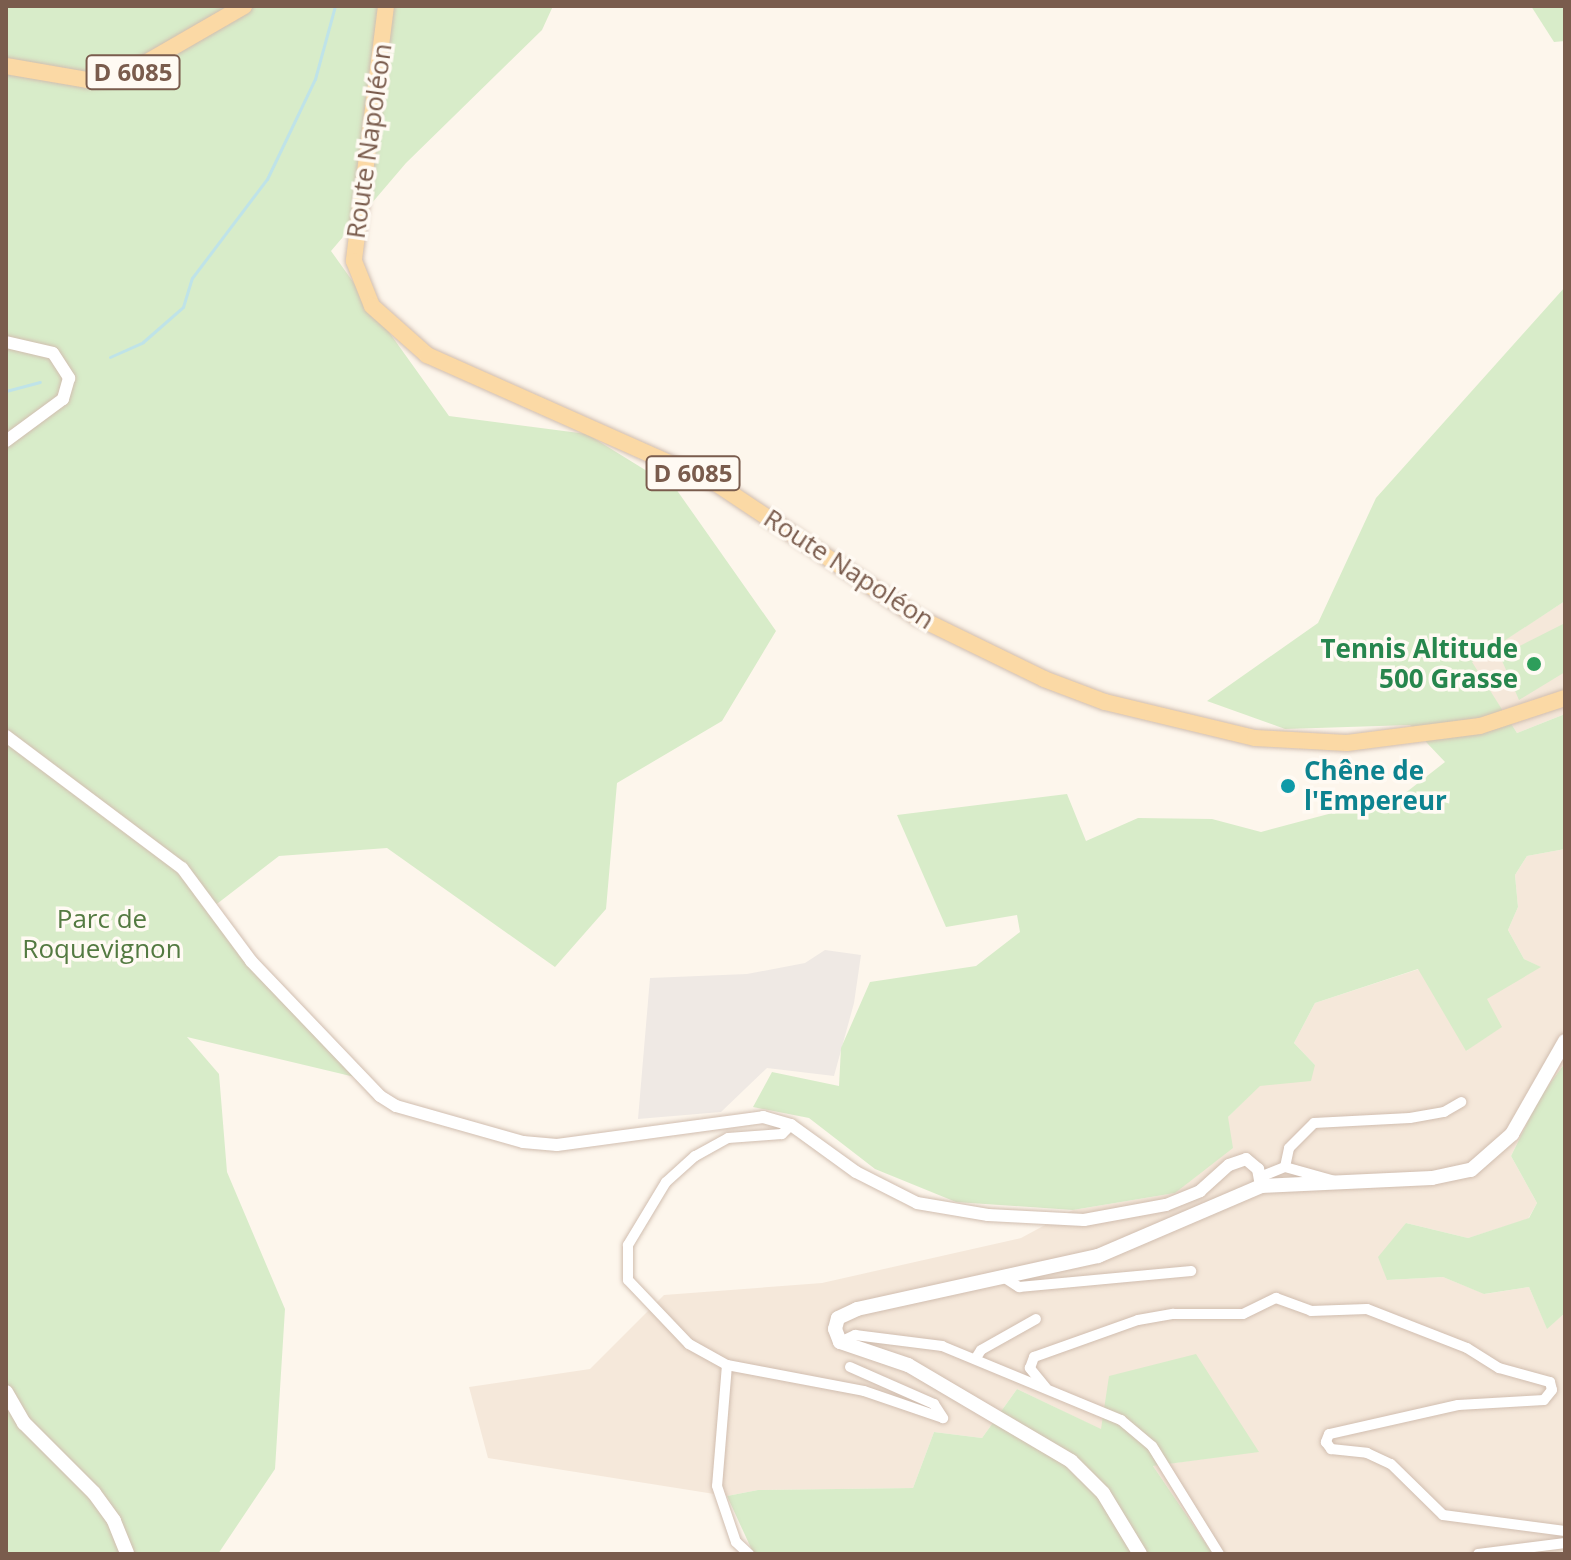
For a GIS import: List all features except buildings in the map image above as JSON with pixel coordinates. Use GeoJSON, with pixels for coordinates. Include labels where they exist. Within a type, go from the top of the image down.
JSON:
{"type":"FeatureCollection","features":[{"type":"Feature","properties":{"kind":"main road","name":"D 6085"},"geometry":{"type":"LineString","coordinates":[[6,66],[87,80],[123,76],[244,6]]}},
{"type":"Feature","properties":{"kind":"main road","name":"Route Napoléon"},"geometry":{"type":"LineString","coordinates":[[386,6],[354,261],[368,301],[427,355],[717,484],[917,617],[1032,674],[1105,702],[1255,738],[1347,743],[1480,726],[1565,698]]}},
{"type":"Feature","properties":{"kind":"main road"},"geometry":{"type":"LineString","coordinates":[[1140,1554],[1103,1493],[1061,1454],[908,1365],[840,1342],[835,1323],[844,1314],[1098,1256],[1261,1182],[1452,1176],[1486,1162],[1512,1134],[1565,1041]]}},
{"type":"Feature","properties":{"kind":"main road"},"geometry":{"type":"LineString","coordinates":[[6,1392],[24,1423],[94,1493],[114,1521],[127,1554]]}},
{"type":"Feature","properties":{"kind":"street"},"geometry":{"type":"LineString","coordinates":[[6,342],[53,353],[69,378],[63,399],[6,441]]}},
{"type":"Feature","properties":{"kind":"street"},"geometry":{"type":"LineString","coordinates":[[6,736],[182,868],[251,961],[380,1096],[396,1106],[523,1142],[557,1145],[744,1117],[791,1125],[884,1189],[956,1212],[1084,1220],[1183,1199],[1237,1160],[1253,1161],[1261,1182],[1285,1167],[1289,1148],[1314,1123],[1410,1118],[1444,1112],[1461,1102]]}},
{"type":"Feature","properties":{"kind":"street"},"geometry":{"type":"LineString","coordinates":[[791,1125],[782,1134],[728,1138],[695,1156],[666,1182],[628,1245],[625,1264],[634,1290],[689,1344],[727,1365],[864,1391],[943,1418],[934,1404],[850,1367]]}},
{"type":"Feature","properties":{"kind":"street"},"geometry":{"type":"LineString","coordinates":[[1285,1167],[1336,1182]]}},
{"type":"Feature","properties":{"kind":"street"},"geometry":{"type":"LineString","coordinates":[[1005,1278],[1019,1287],[1191,1271]]}},
{"type":"Feature","properties":{"kind":"street"},"geometry":{"type":"LineString","coordinates":[[1046,1388],[1030,1368],[1034,1357],[1138,1320],[1243,1314],[1276,1298],[1311,1311],[1367,1309],[1467,1348],[1499,1368],[1550,1382],[1552,1390],[1544,1400],[1458,1405],[1342,1430],[1329,1434],[1326,1442],[1331,1449],[1367,1453],[1391,1464],[1443,1515],[1565,1531]]}},
{"type":"Feature","properties":{"kind":"street"},"geometry":{"type":"LineString","coordinates":[[976,1358],[981,1350],[1036,1319]]}},
{"type":"Feature","properties":{"kind":"street"},"geometry":{"type":"LineString","coordinates":[[840,1342],[855,1335],[942,1346],[1121,1420],[1152,1446],[1219,1554]]}},
{"type":"Feature","properties":{"kind":"street"},"geometry":{"type":"LineString","coordinates":[[727,1365],[717,1486],[736,1542],[749,1554]]}},
{"type":"Feature","properties":{"kind":"street"},"geometry":{"type":"LineString","coordinates":[[1478,1554],[1565,1543]]}},
{"type":"Feature","properties":{"kind":"shaded area"},"geometry":{"type":"Polygon","coordinates":[[[1565,601],[1565,714],[1517,733],[1471,662],[1565,601]]]}},
{"type":"Feature","properties":{"kind":"shaded area"},"geometry":{"type":"Polygon","coordinates":[[[1565,849],[1565,1063],[1540,1097],[1511,1156],[1537,1203],[1528,1219],[1468,1238],[1406,1223],[1387,1280],[1443,1277],[1485,1294],[1529,1287],[1547,1328],[1565,1313],[1565,1554],[1213,1554],[1153,1466],[1259,1451],[1102,1430],[1017,1389],[982,1438],[934,1432],[913,1488],[758,1490],[727,1496],[488,1458],[469,1387],[590,1369],[664,1295],[822,1283],[1021,1238],[1073,1210],[1175,1193],[1228,1117],[1260,1085],[1315,1065],[1294,1043],[1315,1003],[1419,969],[1467,1051],[1486,999],[1540,967],[1524,959],[1508,930],[1518,907],[1515,875],[1527,856],[1565,849]]]}},
{"type":"Feature","properties":{"kind":"shaded area"},"geometry":{"type":"Polygon","coordinates":[[[825,950],[861,955],[854,1003],[834,1076],[767,1068],[721,1112],[638,1119],[650,978],[747,974],[805,963],[825,950]]]}},
{"type":"Feature","properties":{"kind":"green space","name":"Parc de Roquevignon"},"geometry":{"type":"Polygon","coordinates":[[[6,6],[553,6],[542,30],[406,163],[331,251],[449,416],[587,434],[676,489],[776,631],[722,721],[617,783],[606,909],[555,967],[387,848],[279,856],[209,910],[359,1078],[187,1037],[219,1074],[227,1172],[285,1309],[275,1469],[218,1554],[6,1554],[6,6]]]}},
{"type":"Feature","properties":{"kind":"green space"},"geometry":{"type":"Polygon","coordinates":[[[1531,6],[1565,6],[1565,41],[1554,42],[1531,6]]]}},
{"type":"Feature","properties":{"kind":"green space"},"geometry":{"type":"Polygon","coordinates":[[[1565,287],[1565,601],[1472,662],[1517,733],[1565,714],[1565,849],[1527,856],[1515,875],[1518,907],[1508,930],[1524,959],[1541,967],[1487,999],[1502,1027],[1466,1051],[1418,969],[1315,1003],[1294,1043],[1315,1065],[1311,1081],[1260,1086],[1228,1117],[1233,1148],[1175,1193],[1073,1210],[956,1202],[875,1169],[809,1118],[753,1107],[772,1072],[839,1086],[841,1048],[870,982],[976,966],[1020,932],[1017,915],[946,927],[897,815],[1067,794],[1086,841],[1138,818],[1212,819],[1261,832],[1404,794],[1445,762],[1410,725],[1285,729],[1207,701],[1318,623],[1376,498],[1565,287]]]}},
{"type":"Feature","properties":{"kind":"green space","name":"Tennis Altitude 500 Grasse"},"geometry":{"type":"Polygon","coordinates":[[[1565,623],[1565,672],[1519,700],[1500,656],[1565,623]]]}},
{"type":"Feature","properties":{"kind":"green space"},"geometry":{"type":"Polygon","coordinates":[[[1565,1063],[1565,1313],[1547,1329],[1529,1287],[1484,1294],[1443,1277],[1387,1280],[1378,1257],[1406,1223],[1468,1238],[1529,1218],[1537,1203],[1511,1156],[1540,1097],[1565,1063]]]}},
{"type":"Feature","properties":{"kind":"green space"},"geometry":{"type":"Polygon","coordinates":[[[1196,1354],[1259,1452],[1153,1466],[1213,1554],[747,1554],[751,1548],[727,1496],[758,1490],[913,1488],[934,1432],[982,1438],[1017,1389],[1101,1429],[1109,1376],[1196,1354]]]}},
{"type":"Feature","properties":{"kind":"waterway"},"geometry":{"type":"LineString","coordinates":[[110,357],[143,342],[183,307],[192,278],[267,179],[315,79],[335,6]]}},
{"type":"Feature","properties":{"kind":"waterway"},"geometry":{"type":"LineString","coordinates":[[6,391],[40,382]]}},
{"type":"Feature","properties":{"kind":"place","name":"Tennis Altitude 500 Grasse"},"geometry":{"type":"Point","coordinates":[1534,664]}},
{"type":"Feature","properties":{"kind":"place","name":"Chêne de l'Empereur"},"geometry":{"type":"Point","coordinates":[1288,786]}}]}
